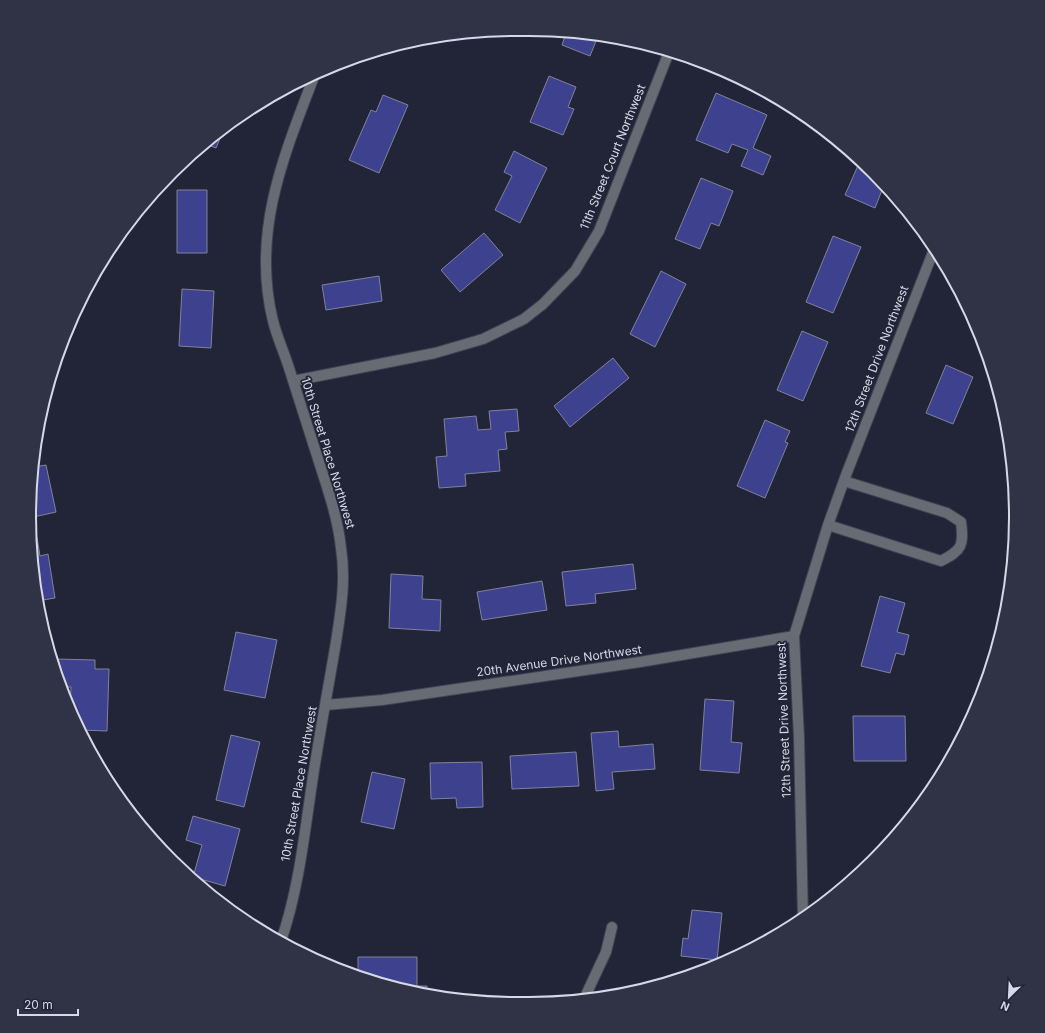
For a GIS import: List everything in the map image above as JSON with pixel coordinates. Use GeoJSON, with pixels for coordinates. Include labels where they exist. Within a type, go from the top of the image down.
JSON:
{"type":"FeatureCollection","features":[{"type":"Feature","properties":{"kind":"street","name":"11th Street Court Northwest"},"geometry":{"type":"LineString","coordinates":[[293,381],[435,353],[483,339],[524,318],[543,304],[575,271],[599,231],[667,57]]}},
{"type":"Feature","properties":{"kind":"street","name":"10th Street Place Northwest"},"geometry":{"type":"LineString","coordinates":[[282,936],[295,885],[317,749],[326,705],[342,604],[344,580],[342,549],[326,483],[273,321],[269,297],[267,267],[268,224],[274,189],[284,155],[312,83]]}},
{"type":"Feature","properties":{"kind":"street","name":"12th Street Drive Northwest"},"geometry":{"type":"LineString","coordinates":[[803,911],[799,738],[794,636],[828,525],[932,256]]}},
{"type":"Feature","properties":{"kind":"street"},"geometry":{"type":"LineString","coordinates":[[828,525],[941,561],[956,553],[963,538],[961,522],[947,513],[844,481]]}},
{"type":"Feature","properties":{"kind":"street","name":"20th Avenue Drive Northwest"},"geometry":{"type":"LineString","coordinates":[[326,705],[382,700],[640,662],[794,636]]}},
{"type":"Feature","properties":{"kind":"street"},"geometry":{"type":"LineString","coordinates":[[586,993],[606,952],[612,927]]}},
{"type":"Feature","properties":{"kind":"building"},"geometry":{"type":"Polygon","coordinates":[[[565,37],[596,41],[590,56],[562,45],[565,37]]]}},
{"type":"Feature","properties":{"kind":"building"},"geometry":{"type":"Polygon","coordinates":[[[549,76],[576,87],[568,107],[574,109],[563,135],[530,122],[549,76]]]}},
{"type":"Feature","properties":{"kind":"building"},"geometry":{"type":"Polygon","coordinates":[[[716,93],[767,115],[753,148],[771,156],[763,175],[741,166],[748,150],[732,144],[728,153],[696,140],[716,93]]]}},
{"type":"Feature","properties":{"kind":"building"},"geometry":{"type":"Polygon","coordinates":[[[383,95],[408,105],[379,173],[349,160],[371,110],[376,112],[383,95]]]}},
{"type":"Feature","properties":{"kind":"building"},"geometry":{"type":"Polygon","coordinates":[[[220,138],[216,148],[211,146],[220,138]]]}},
{"type":"Feature","properties":{"kind":"building"},"geometry":{"type":"Polygon","coordinates":[[[514,151],[547,168],[520,223],[495,210],[512,176],[504,172],[514,151]]]}},
{"type":"Feature","properties":{"kind":"building"},"geometry":{"type":"Polygon","coordinates":[[[857,167],[882,191],[875,208],[845,195],[857,167]]]}},
{"type":"Feature","properties":{"kind":"building"},"geometry":{"type":"Polygon","coordinates":[[[701,178],[733,191],[719,226],[711,223],[700,249],[675,239],[701,178]]]}},
{"type":"Feature","properties":{"kind":"building"},"geometry":{"type":"Polygon","coordinates":[[[177,190],[207,190],[207,253],[177,253],[177,190]]]}},
{"type":"Feature","properties":{"kind":"building"},"geometry":{"type":"Polygon","coordinates":[[[484,233],[503,255],[460,292],[441,270],[484,233]]]}},
{"type":"Feature","properties":{"kind":"building"},"geometry":{"type":"Polygon","coordinates":[[[833,236],[861,247],[833,313],[806,302],[833,236]]]}},
{"type":"Feature","properties":{"kind":"building"},"geometry":{"type":"Polygon","coordinates":[[[661,271],[686,284],[655,347],[630,334],[661,271]]]}},
{"type":"Feature","properties":{"kind":"building"},"geometry":{"type":"Polygon","coordinates":[[[379,276],[382,301],[326,310],[322,285],[379,276]]]}},
{"type":"Feature","properties":{"kind":"building"},"geometry":{"type":"Polygon","coordinates":[[[182,289],[214,291],[211,348],[179,346],[182,289]]]}},
{"type":"Feature","properties":{"kind":"building"},"geometry":{"type":"Polygon","coordinates":[[[802,331],[828,342],[803,401],[777,390],[802,331]]]}},
{"type":"Feature","properties":{"kind":"building"},"geometry":{"type":"Polygon","coordinates":[[[613,358],[629,378],[570,427],[554,406],[613,358]]]}},
{"type":"Feature","properties":{"kind":"building"},"geometry":{"type":"Polygon","coordinates":[[[946,365],[973,377],[953,424],[926,413],[946,365]]]}},
{"type":"Feature","properties":{"kind":"building"},"geometry":{"type":"Polygon","coordinates":[[[517,409],[519,431],[505,432],[507,449],[498,450],[500,471],[465,474],[466,486],[439,488],[436,457],[447,456],[444,419],[476,416],[478,430],[491,429],[489,411],[517,409]]]}},
{"type":"Feature","properties":{"kind":"building"},"geometry":{"type":"Polygon","coordinates":[[[765,420],[790,431],[785,442],[788,443],[765,498],[737,486],[765,420]]]}},
{"type":"Feature","properties":{"kind":"building"},"geometry":{"type":"Polygon","coordinates":[[[46,465],[56,512],[36,516],[37,485],[39,466],[46,465]]]}},
{"type":"Feature","properties":{"kind":"building"},"geometry":{"type":"Polygon","coordinates":[[[37,537],[40,556],[48,554],[55,598],[43,600],[37,537]]]}},
{"type":"Feature","properties":{"kind":"building"},"geometry":{"type":"Polygon","coordinates":[[[633,564],[636,589],[595,594],[596,603],[566,606],[562,572],[633,564]]]}},
{"type":"Feature","properties":{"kind":"building"},"geometry":{"type":"Polygon","coordinates":[[[391,574],[423,576],[422,599],[441,600],[440,631],[389,628],[391,574]]]}},
{"type":"Feature","properties":{"kind":"building"},"geometry":{"type":"Polygon","coordinates":[[[542,581],[547,610],[482,620],[477,592],[542,581]]]}},
{"type":"Feature","properties":{"kind":"building"},"geometry":{"type":"Polygon","coordinates":[[[880,596],[905,603],[897,632],[909,635],[904,655],[896,653],[890,673],[861,666],[880,596]]]}},
{"type":"Feature","properties":{"kind":"building"},"geometry":{"type":"Polygon","coordinates":[[[236,632],[277,640],[265,698],[224,690],[236,632]]]}},
{"type":"Feature","properties":{"kind":"building"},"geometry":{"type":"Polygon","coordinates":[[[58,659],[95,660],[95,669],[109,669],[107,731],[87,730],[71,694],[71,687],[68,687],[58,659]]]}},
{"type":"Feature","properties":{"kind":"building"},"geometry":{"type":"Polygon","coordinates":[[[705,699],[734,701],[731,742],[742,743],[739,773],[700,770],[705,699]]]}},
{"type":"Feature","properties":{"kind":"building"},"geometry":{"type":"Polygon","coordinates":[[[853,716],[905,716],[906,761],[854,761],[853,716]]]}},
{"type":"Feature","properties":{"kind":"building"},"geometry":{"type":"Polygon","coordinates":[[[618,731],[619,747],[653,744],[655,769],[612,772],[614,789],[596,791],[591,733],[618,731]]]}},
{"type":"Feature","properties":{"kind":"building"},"geometry":{"type":"Polygon","coordinates":[[[231,735],[260,742],[244,807],[216,800],[231,735]]]}},
{"type":"Feature","properties":{"kind":"building"},"geometry":{"type":"Polygon","coordinates":[[[576,752],[579,786],[512,789],[510,756],[576,752]]]}},
{"type":"Feature","properties":{"kind":"building"},"geometry":{"type":"Polygon","coordinates":[[[482,762],[483,807],[457,808],[456,798],[431,799],[430,763],[482,762]]]}},
{"type":"Feature","properties":{"kind":"building"},"geometry":{"type":"Polygon","coordinates":[[[372,772],[405,779],[394,829],[361,822],[372,772]]]}},
{"type":"Feature","properties":{"kind":"building"},"geometry":{"type":"Polygon","coordinates":[[[193,816],[240,829],[225,886],[202,879],[194,873],[202,845],[186,840],[193,816]]]}},
{"type":"Feature","properties":{"kind":"building"},"geometry":{"type":"Polygon","coordinates":[[[692,910],[722,913],[717,958],[713,960],[681,956],[683,938],[688,939],[692,910]]]}},
{"type":"Feature","properties":{"kind":"building"},"geometry":{"type":"Polygon","coordinates":[[[358,957],[417,957],[417,986],[427,986],[427,989],[392,981],[358,969],[358,957]]]}}]}
